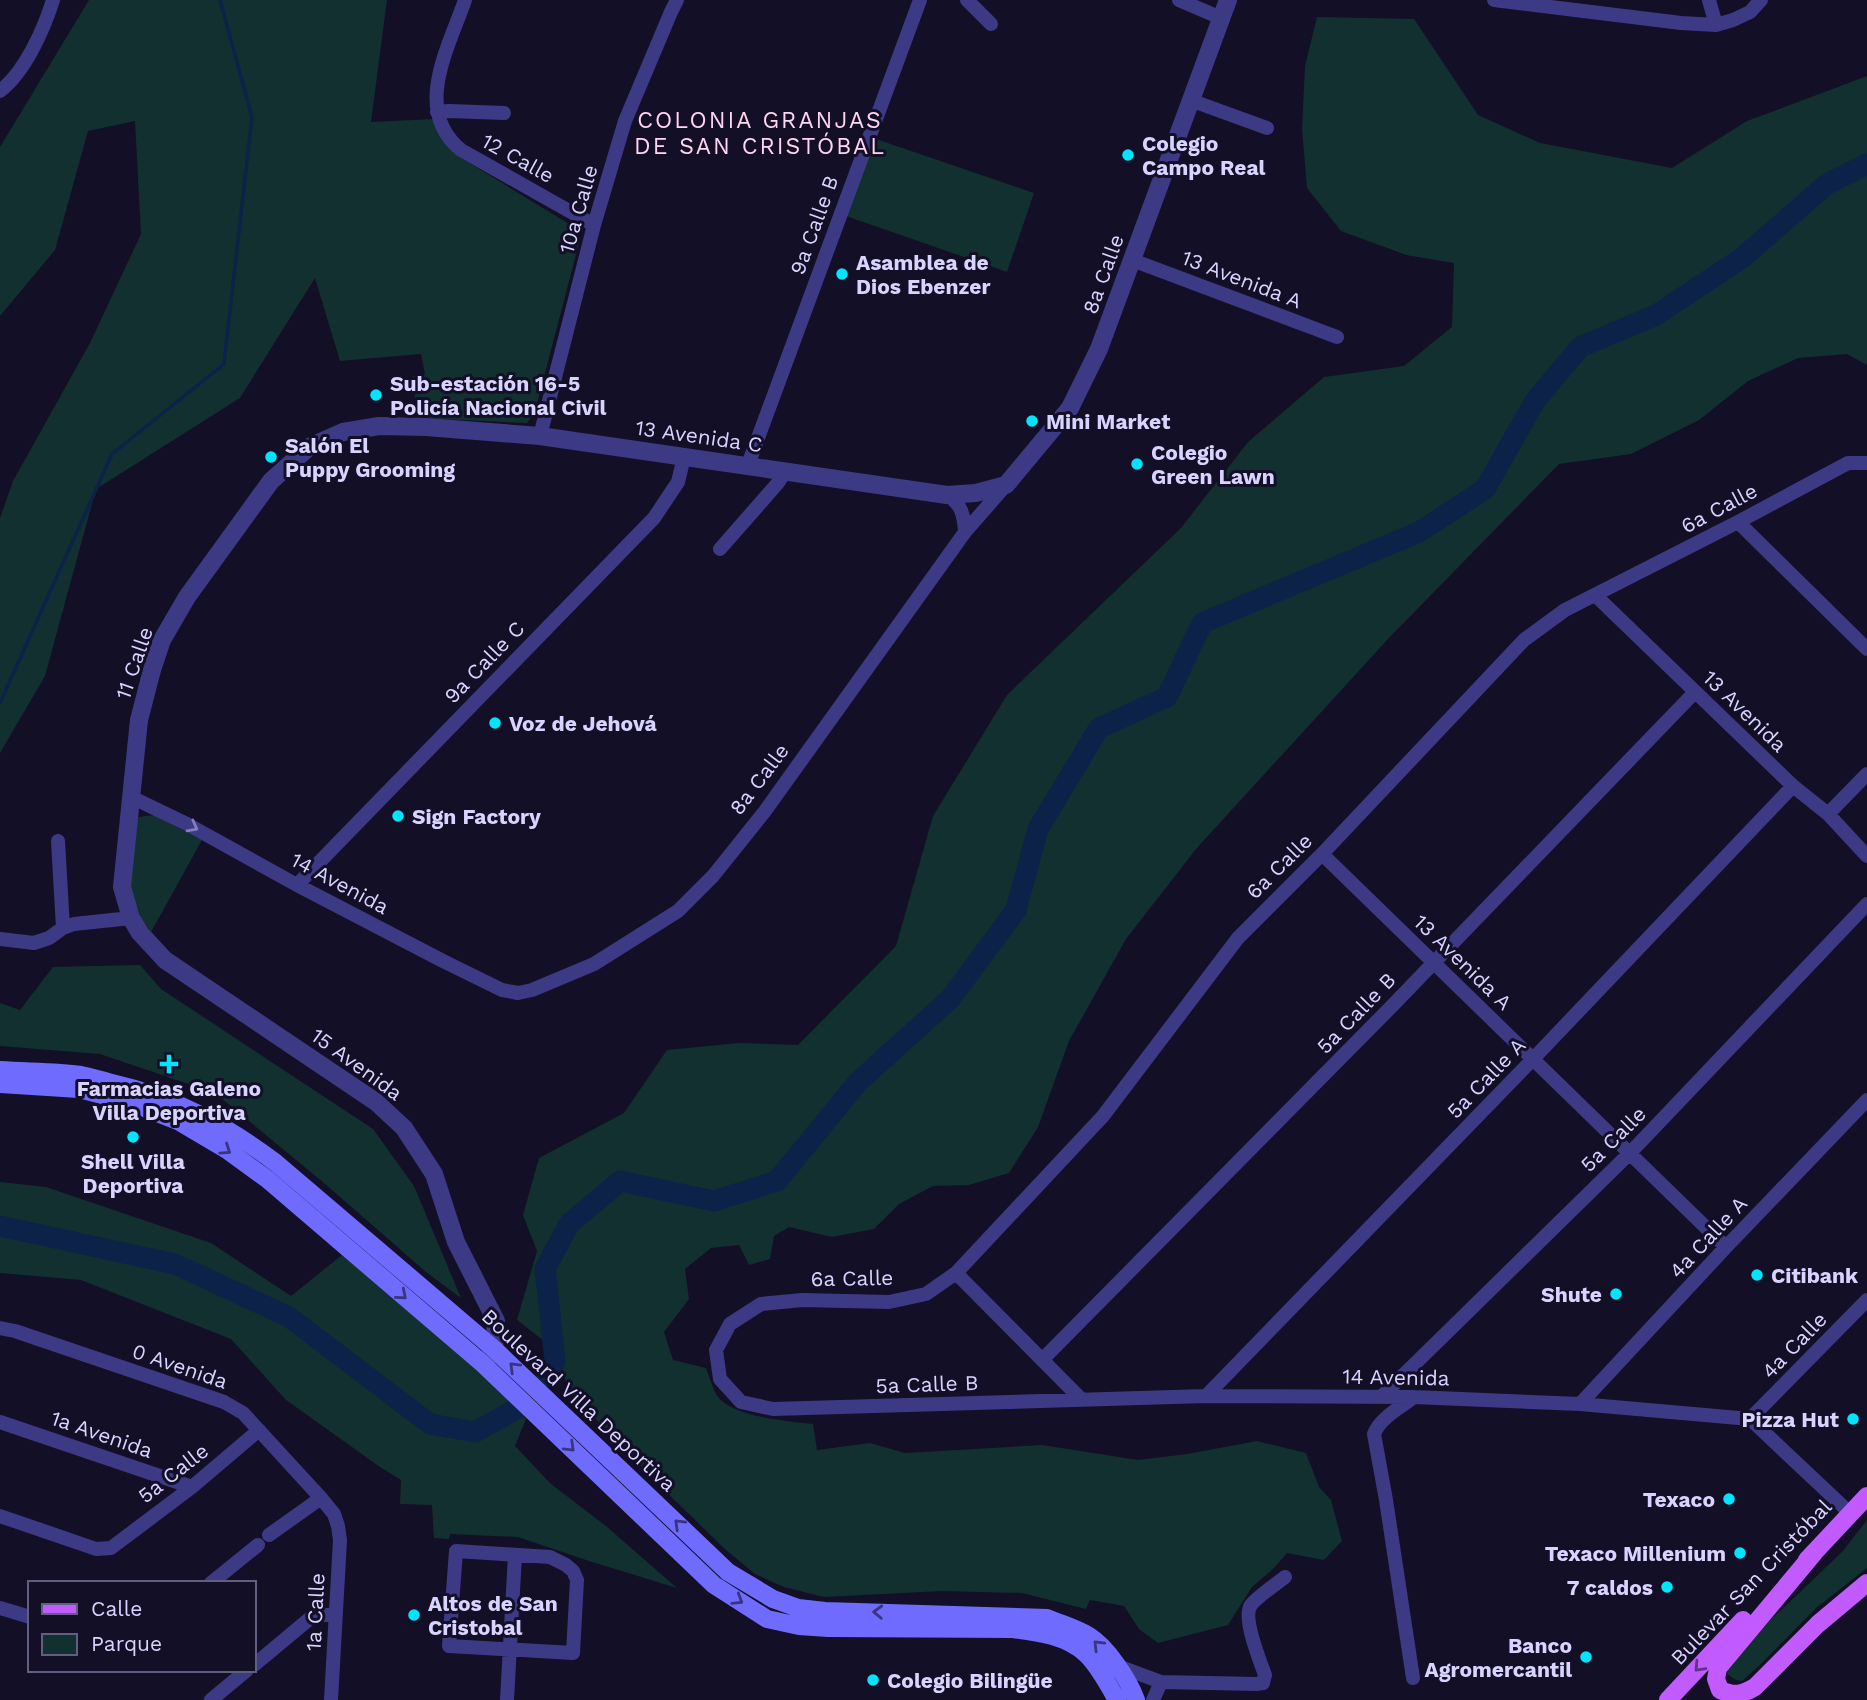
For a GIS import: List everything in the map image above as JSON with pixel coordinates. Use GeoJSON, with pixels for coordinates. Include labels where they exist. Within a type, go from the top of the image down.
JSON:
{"type":"FeatureCollection","features":[{"type":"Feature","properties":{"kind":"main road","name":"Boulevard Villa Deportiva"},"geometry":{"type":"LineString","coordinates":[[0,1070],[81,1075],[149,1101],[198,1112],[246,1140],[494,1349],[729,1572],[773,1599],[798,1608],[964,1622],[1038,1632],[1065,1640],[1086,1654],[1117,1700]]}},
{"type":"Feature","properties":{"kind":"main road","name":"Boulevard Villa Deportiva"},"geometry":{"type":"LineString","coordinates":[[0,1084],[79,1089],[129,1102],[149,1101],[227,1150],[257,1172],[483,1364],[714,1586],[767,1619],[799,1626],[828,1628],[1047,1618],[1092,1638],[1118,1666],[1136,1700]]}},
{"type":"Feature","properties":{"kind":"main road","name":"Bulevar San Cristóbal"},"geometry":{"type":"LineString","coordinates":[[1668,1700],[1743,1620],[1814,1553],[1867,1496]]}},
{"type":"Feature","properties":{"kind":"main road"},"geometry":{"type":"LineString","coordinates":[[1814,1553],[1718,1668],[1716,1679],[1720,1690],[1743,1694],[1755,1687],[1818,1624],[1867,1584]]}},
{"type":"Feature","properties":{"kind":"main road"},"geometry":{"type":"LineString","coordinates":[[1756,1700],[1867,1584]]}},
{"type":"Feature","properties":{"kind":"street"},"geometry":{"type":"LineString","coordinates":[[0,91],[26,60],[53,0]]}},
{"type":"Feature","properties":{"kind":"street"},"geometry":{"type":"LineString","coordinates":[[466,0],[437,80],[437,112],[504,113]]}},
{"type":"Feature","properties":{"kind":"street","name":"10a Calle"},"geometry":{"type":"LineString","coordinates":[[540,436],[594,225],[625,121],[677,0]]}},
{"type":"Feature","properties":{"kind":"street","name":"9a Calle B"},"geometry":{"type":"LineString","coordinates":[[748,465],[920,0]]}},
{"type":"Feature","properties":{"kind":"street"},"geometry":{"type":"LineString","coordinates":[[967,0],[991,24]]}},
{"type":"Feature","properties":{"kind":"street"},"geometry":{"type":"LineString","coordinates":[[1179,0],[1221,18]]}},
{"type":"Feature","properties":{"kind":"street","name":"8a Calle"},"geometry":{"type":"LineString","coordinates":[[532,990],[594,964],[678,911],[713,876],[765,811],[965,532],[1070,408],[1099,349],[1228,0]]}},
{"type":"Feature","properties":{"kind":"street"},"geometry":{"type":"LineString","coordinates":[[1494,0],[1716,25],[1750,12],[1761,0]]}},
{"type":"Feature","properties":{"kind":"street"},"geometry":{"type":"LineString","coordinates":[[1710,0],[1716,25]]}},
{"type":"Feature","properties":{"kind":"street"},"geometry":{"type":"LineString","coordinates":[[1190,100],[1267,128]]}},
{"type":"Feature","properties":{"kind":"street","name":"12 Calle"},"geometry":{"type":"LineString","coordinates":[[437,112],[450,141],[461,150],[594,225]]}},
{"type":"Feature","properties":{"kind":"street","name":"13 Avenida A"},"geometry":{"type":"LineString","coordinates":[[1132,260],[1337,337]]}},
{"type":"Feature","properties":{"kind":"street","name":"13 Avenida C"},"geometry":{"type":"LineString","coordinates":[[343,432],[379,426],[540,436],[947,495],[975,493],[1006,485]]}},
{"type":"Feature","properties":{"kind":"street","name":"11 Calle"},"geometry":{"type":"LineString","coordinates":[[136,926],[122,887],[139,720],[162,640],[187,597],[271,481],[309,447],[343,432]]}},
{"type":"Feature","properties":{"kind":"street","name":"9a Calle C"},"geometry":{"type":"LineString","coordinates":[[297,885],[654,518],[678,482],[684,457]]}},
{"type":"Feature","properties":{"kind":"street","name":"6a Calle"},"geometry":{"type":"LineString","coordinates":[[773,1409],[741,1402],[720,1379],[716,1350],[730,1324],[761,1304],[802,1300],[889,1301],[926,1294],[956,1273],[1103,1116],[1238,938],[1322,854],[1524,640],[1565,610],[1848,463],[1867,463]]}},
{"type":"Feature","properties":{"kind":"street"},"geometry":{"type":"LineString","coordinates":[[720,549],[785,472]]}},
{"type":"Feature","properties":{"kind":"street"},"geometry":{"type":"LineString","coordinates":[[947,495],[956,500],[964,515],[965,532]]}},
{"type":"Feature","properties":{"kind":"street"},"geometry":{"type":"LineString","coordinates":[[1738,522],[1867,649]]}},
{"type":"Feature","properties":{"kind":"street","name":"13 Avenida"},"geometry":{"type":"LineString","coordinates":[[1595,594],[1793,786],[1828,814],[1867,856]]}},
{"type":"Feature","properties":{"kind":"street","name":"5a Calle B"},"geometry":{"type":"LineString","coordinates":[[1042,1360],[1434,962],[1695,691]]}},
{"type":"Feature","properties":{"kind":"street"},"geometry":{"type":"LineString","coordinates":[[1828,814],[1867,774]]}},
{"type":"Feature","properties":{"kind":"street","name":"5a Calle A"},"geometry":{"type":"LineString","coordinates":[[1206,1396],[1534,1059],[1793,786]]}},
{"type":"Feature","properties":{"kind":"street","name":"14 Avenida"},"geometry":{"type":"LineString","coordinates":[[131,797],[502,990],[519,993],[532,990]]}},
{"type":"Feature","properties":{"kind":"street"},"geometry":{"type":"LineString","coordinates":[[58,841],[63,928]]}},
{"type":"Feature","properties":{"kind":"street","name":"13 Avenida A"},"geometry":{"type":"LineString","coordinates":[[1322,854],[1726,1247]]}},
{"type":"Feature","properties":{"kind":"street","name":"5a Calle"},"geometry":{"type":"LineString","coordinates":[[1381,1397],[1630,1153],[1867,904]]}},
{"type":"Feature","properties":{"kind":"street"},"geometry":{"type":"LineString","coordinates":[[0,939],[34,943],[49,938],[74,923],[136,926]]}},
{"type":"Feature","properties":{"kind":"street","name":"15 Avenida"},"geometry":{"type":"LineString","coordinates":[[136,926],[165,960],[376,1102],[404,1128],[434,1174],[456,1242],[496,1321],[494,1349]]}},
{"type":"Feature","properties":{"kind":"street","name":"4a Calle A"},"geometry":{"type":"LineString","coordinates":[[1580,1404],[1867,1100]]}},
{"type":"Feature","properties":{"kind":"street"},"geometry":{"type":"LineString","coordinates":[[956,1273],[1082,1400]]}},
{"type":"Feature","properties":{"kind":"street","name":"4a Calle"},"geometry":{"type":"LineString","coordinates":[[1750,1419],[1867,1300]]}},
{"type":"Feature","properties":{"kind":"street","name":"0 Avenida"},"geometry":{"type":"LineString","coordinates":[[0,1328],[224,1402],[243,1413],[321,1498],[334,1514],[338,1527]]}},
{"type":"Feature","properties":{"kind":"street"},"geometry":{"type":"LineString","coordinates":[[483,1364],[494,1349]]}},
{"type":"Feature","properties":{"kind":"street","name":"14 Avenida"},"geometry":{"type":"LineString","coordinates":[[1082,1400],[1206,1396],[1414,1397],[1580,1404],[1750,1419]]}},
{"type":"Feature","properties":{"kind":"street"},"geometry":{"type":"LineString","coordinates":[[1413,1678],[1374,1434],[1384,1420],[1414,1397]]}},
{"type":"Feature","properties":{"kind":"street","name":"5a Calle B"},"geometry":{"type":"LineString","coordinates":[[773,1409],[1082,1400]]}},
{"type":"Feature","properties":{"kind":"street"},"geometry":{"type":"LineString","coordinates":[[1750,1419],[1850,1513]]}},
{"type":"Feature","properties":{"kind":"street","name":"1a Avenida"},"geometry":{"type":"LineString","coordinates":[[0,1422],[191,1486]]}},
{"type":"Feature","properties":{"kind":"street","name":"5a Calle"},"geometry":{"type":"LineString","coordinates":[[0,1516],[96,1549],[111,1548],[260,1430]]}},
{"type":"Feature","properties":{"kind":"street"},"geometry":{"type":"LineString","coordinates":[[213,1581],[263,1540],[321,1498]]}},
{"type":"Feature","properties":{"kind":"street","name":"1a Calle"},"geometry":{"type":"LineString","coordinates":[[331,1700],[340,1541],[338,1527]]}},
{"type":"Feature","properties":{"kind":"street"},"geometry":{"type":"LineString","coordinates":[[456,1551],[550,1558],[573,1571],[577,1580],[573,1653],[510,1649],[449,1646],[456,1551]]}},
{"type":"Feature","properties":{"kind":"street"},"geometry":{"type":"LineString","coordinates":[[507,1700],[515,1555]]}},
{"type":"Feature","properties":{"kind":"street"},"geometry":{"type":"LineString","coordinates":[[1118,1666],[1161,1682],[1263,1683],[1265,1675],[1248,1612],[1251,1604],[1285,1577]]}},
{"type":"Feature","properties":{"kind":"street"},"geometry":{"type":"LineString","coordinates":[[0,1608],[28,1616]]}},
{"type":"Feature","properties":{"kind":"street"},"geometry":{"type":"LineString","coordinates":[[256,1663],[314,1615],[336,1615]]}},
{"type":"Feature","properties":{"kind":"street"},"geometry":{"type":"LineString","coordinates":[[211,1700],[245,1672]]}},
{"type":"Feature","properties":{"kind":"street"},"geometry":{"type":"LineString","coordinates":[[1153,1700],[1161,1682]]}},
{"type":"Feature","properties":{"kind":"green space"},"geometry":{"type":"Polygon","coordinates":[[[89,0],[387,0],[371,122],[435,119],[458,156],[569,224],[579,243],[534,414],[527,423],[417,418],[413,376],[425,374],[421,354],[340,361],[315,278],[240,398],[96,489],[45,676],[0,753],[0,518],[13,481],[90,343],[141,234],[135,121],[88,131],[55,250],[0,316],[0,147],[89,0]]]}},
{"type":"Feature","properties":{"kind":"green space"},"geometry":{"type":"Polygon","coordinates":[[[1317,17],[1414,19],[1478,115],[1540,143],[1672,168],[1747,121],[1867,76],[1867,365],[1847,354],[1798,358],[1748,381],[1699,420],[1631,454],[1559,464],[1388,639],[1196,849],[1126,939],[1069,1041],[1038,1127],[1009,1173],[969,1185],[933,1186],[899,1204],[874,1229],[832,1237],[789,1227],[774,1236],[770,1259],[749,1265],[739,1245],[711,1248],[685,1269],[689,1299],[664,1332],[673,1360],[706,1368],[716,1394],[733,1408],[775,1419],[813,1424],[817,1450],[870,1443],[905,1453],[1042,1445],[1138,1460],[1257,1441],[1306,1453],[1319,1487],[1331,1500],[1342,1541],[1324,1560],[1287,1553],[1252,1587],[1228,1625],[1158,1643],[1139,1629],[1124,1606],[1090,1600],[1086,1609],[1022,1593],[941,1591],[824,1597],[784,1587],[755,1574],[726,1550],[659,1485],[568,1390],[557,1351],[517,1320],[537,1251],[523,1215],[539,1158],[624,1113],[667,1050],[739,1043],[798,1045],[896,946],[933,816],[1007,695],[1181,528],[1248,442],[1324,377],[1404,366],[1452,327],[1454,263],[1406,255],[1341,231],[1307,188],[1302,129],[1305,66],[1317,17]]]}},
{"type":"Feature","properties":{"kind":"green space"},"geometry":{"type":"Polygon","coordinates":[[[873,138],[1034,193],[1007,272],[846,216],[873,138]]]}},
{"type":"Feature","properties":{"kind":"green space"},"geometry":{"type":"Polygon","coordinates":[[[154,815],[202,840],[151,932],[141,918],[127,878],[132,828],[139,817],[154,815]]]}},
{"type":"Feature","properties":{"kind":"green space"},"geometry":{"type":"Polygon","coordinates":[[[140,965],[161,989],[373,1129],[414,1186],[461,1298],[426,1272],[215,1093],[100,1054],[0,1046],[0,1003],[20,1010],[53,967],[140,965]]]}},
{"type":"Feature","properties":{"kind":"green space"},"geometry":{"type":"Polygon","coordinates":[[[0,1182],[46,1187],[211,1243],[291,1296],[342,1255],[497,1386],[526,1419],[515,1446],[551,1484],[606,1526],[677,1588],[518,1537],[450,1534],[449,1539],[434,1538],[432,1505],[400,1504],[401,1480],[286,1400],[231,1339],[81,1280],[0,1273],[0,1182]]]}},
{"type":"Feature","properties":{"kind":"green space"},"geometry":{"type":"Polygon","coordinates":[[[1867,1520],[1867,1568],[1816,1608],[1742,1681],[1727,1674],[1728,1665],[1734,1655],[1842,1552],[1867,1520]]]}},
{"type":"Feature","properties":{"kind":"waterway"},"geometry":{"type":"LineString","coordinates":[[0,703],[112,454],[224,364],[252,117],[220,0]]}},
{"type":"Feature","properties":{"kind":"waterway"},"geometry":{"type":"LineString","coordinates":[[547,1376],[555,1361],[545,1269],[569,1224],[620,1181],[714,1201],[777,1181],[858,1082],[950,999],[1016,910],[1038,829],[1099,728],[1167,697],[1202,623],[1419,532],[1485,489],[1535,401],[1580,347],[1656,315],[1742,258],[1827,184],[1867,164]]}},
{"type":"Feature","properties":{"kind":"waterway"},"geometry":{"type":"LineString","coordinates":[[0,1226],[175,1264],[289,1317],[430,1424],[475,1432],[518,1408]]}},
{"type":"Feature","properties":{"kind":"place","name":"Colegio Campo Real"},"geometry":{"type":"Point","coordinates":[1128,155]}},
{"type":"Feature","properties":{"kind":"place","name":"Asamblea de Dios Ebenzer"},"geometry":{"type":"Point","coordinates":[842,274]}},
{"type":"Feature","properties":{"kind":"place","name":"Sub-estación 16-5 Policía Nacional Civil"},"geometry":{"type":"Point","coordinates":[376,395]}},
{"type":"Feature","properties":{"kind":"place","name":"Mini Market"},"geometry":{"type":"Point","coordinates":[1032,421]}},
{"type":"Feature","properties":{"kind":"place","name":"Salón El Puppy Grooming"},"geometry":{"type":"Point","coordinates":[271,457]}},
{"type":"Feature","properties":{"kind":"place","name":"Colegio Green Lawn"},"geometry":{"type":"Point","coordinates":[1137,464]}},
{"type":"Feature","properties":{"kind":"place","name":"Voz de Jehová"},"geometry":{"type":"Point","coordinates":[495,723]}},
{"type":"Feature","properties":{"kind":"place","name":"Sign Factory"},"geometry":{"type":"Point","coordinates":[398,816]}},
{"type":"Feature","properties":{"kind":"place","name":"Farmacias Galeno Villa Deportiva"},"geometry":{"type":"Point","coordinates":[169,1064]}},
{"type":"Feature","properties":{"kind":"place","name":"Shell Villa Deportiva"},"geometry":{"type":"Point","coordinates":[133,1137]}},
{"type":"Feature","properties":{"kind":"place","name":"Citibank"},"geometry":{"type":"Point","coordinates":[1757,1275]}},
{"type":"Feature","properties":{"kind":"place","name":"Shute"},"geometry":{"type":"Point","coordinates":[1616,1294]}},
{"type":"Feature","properties":{"kind":"place","name":"Pizza Hut"},"geometry":{"type":"Point","coordinates":[1853,1419]}},
{"type":"Feature","properties":{"kind":"place","name":"Texaco"},"geometry":{"type":"Point","coordinates":[1729,1499]}},
{"type":"Feature","properties":{"kind":"place","name":"Texaco Millenium"},"geometry":{"type":"Point","coordinates":[1740,1553]}},
{"type":"Feature","properties":{"kind":"place","name":"7 caldos"},"geometry":{"type":"Point","coordinates":[1667,1587]}},
{"type":"Feature","properties":{"kind":"place","name":"Altos de San Cristobal"},"geometry":{"type":"Point","coordinates":[414,1615]}},
{"type":"Feature","properties":{"kind":"place","name":"Banco Agromercantil"},"geometry":{"type":"Point","coordinates":[1586,1657]}},
{"type":"Feature","properties":{"kind":"place","name":"Colegio Bilingüe"},"geometry":{"type":"Point","coordinates":[873,1680]}},
{"type":"Feature","properties":{"kind":"district","name":"COLONIA GRANJAS DE SAN CRISTÓBAL"},"geometry":{"type":"Point","coordinates":[760,133]}}]}
